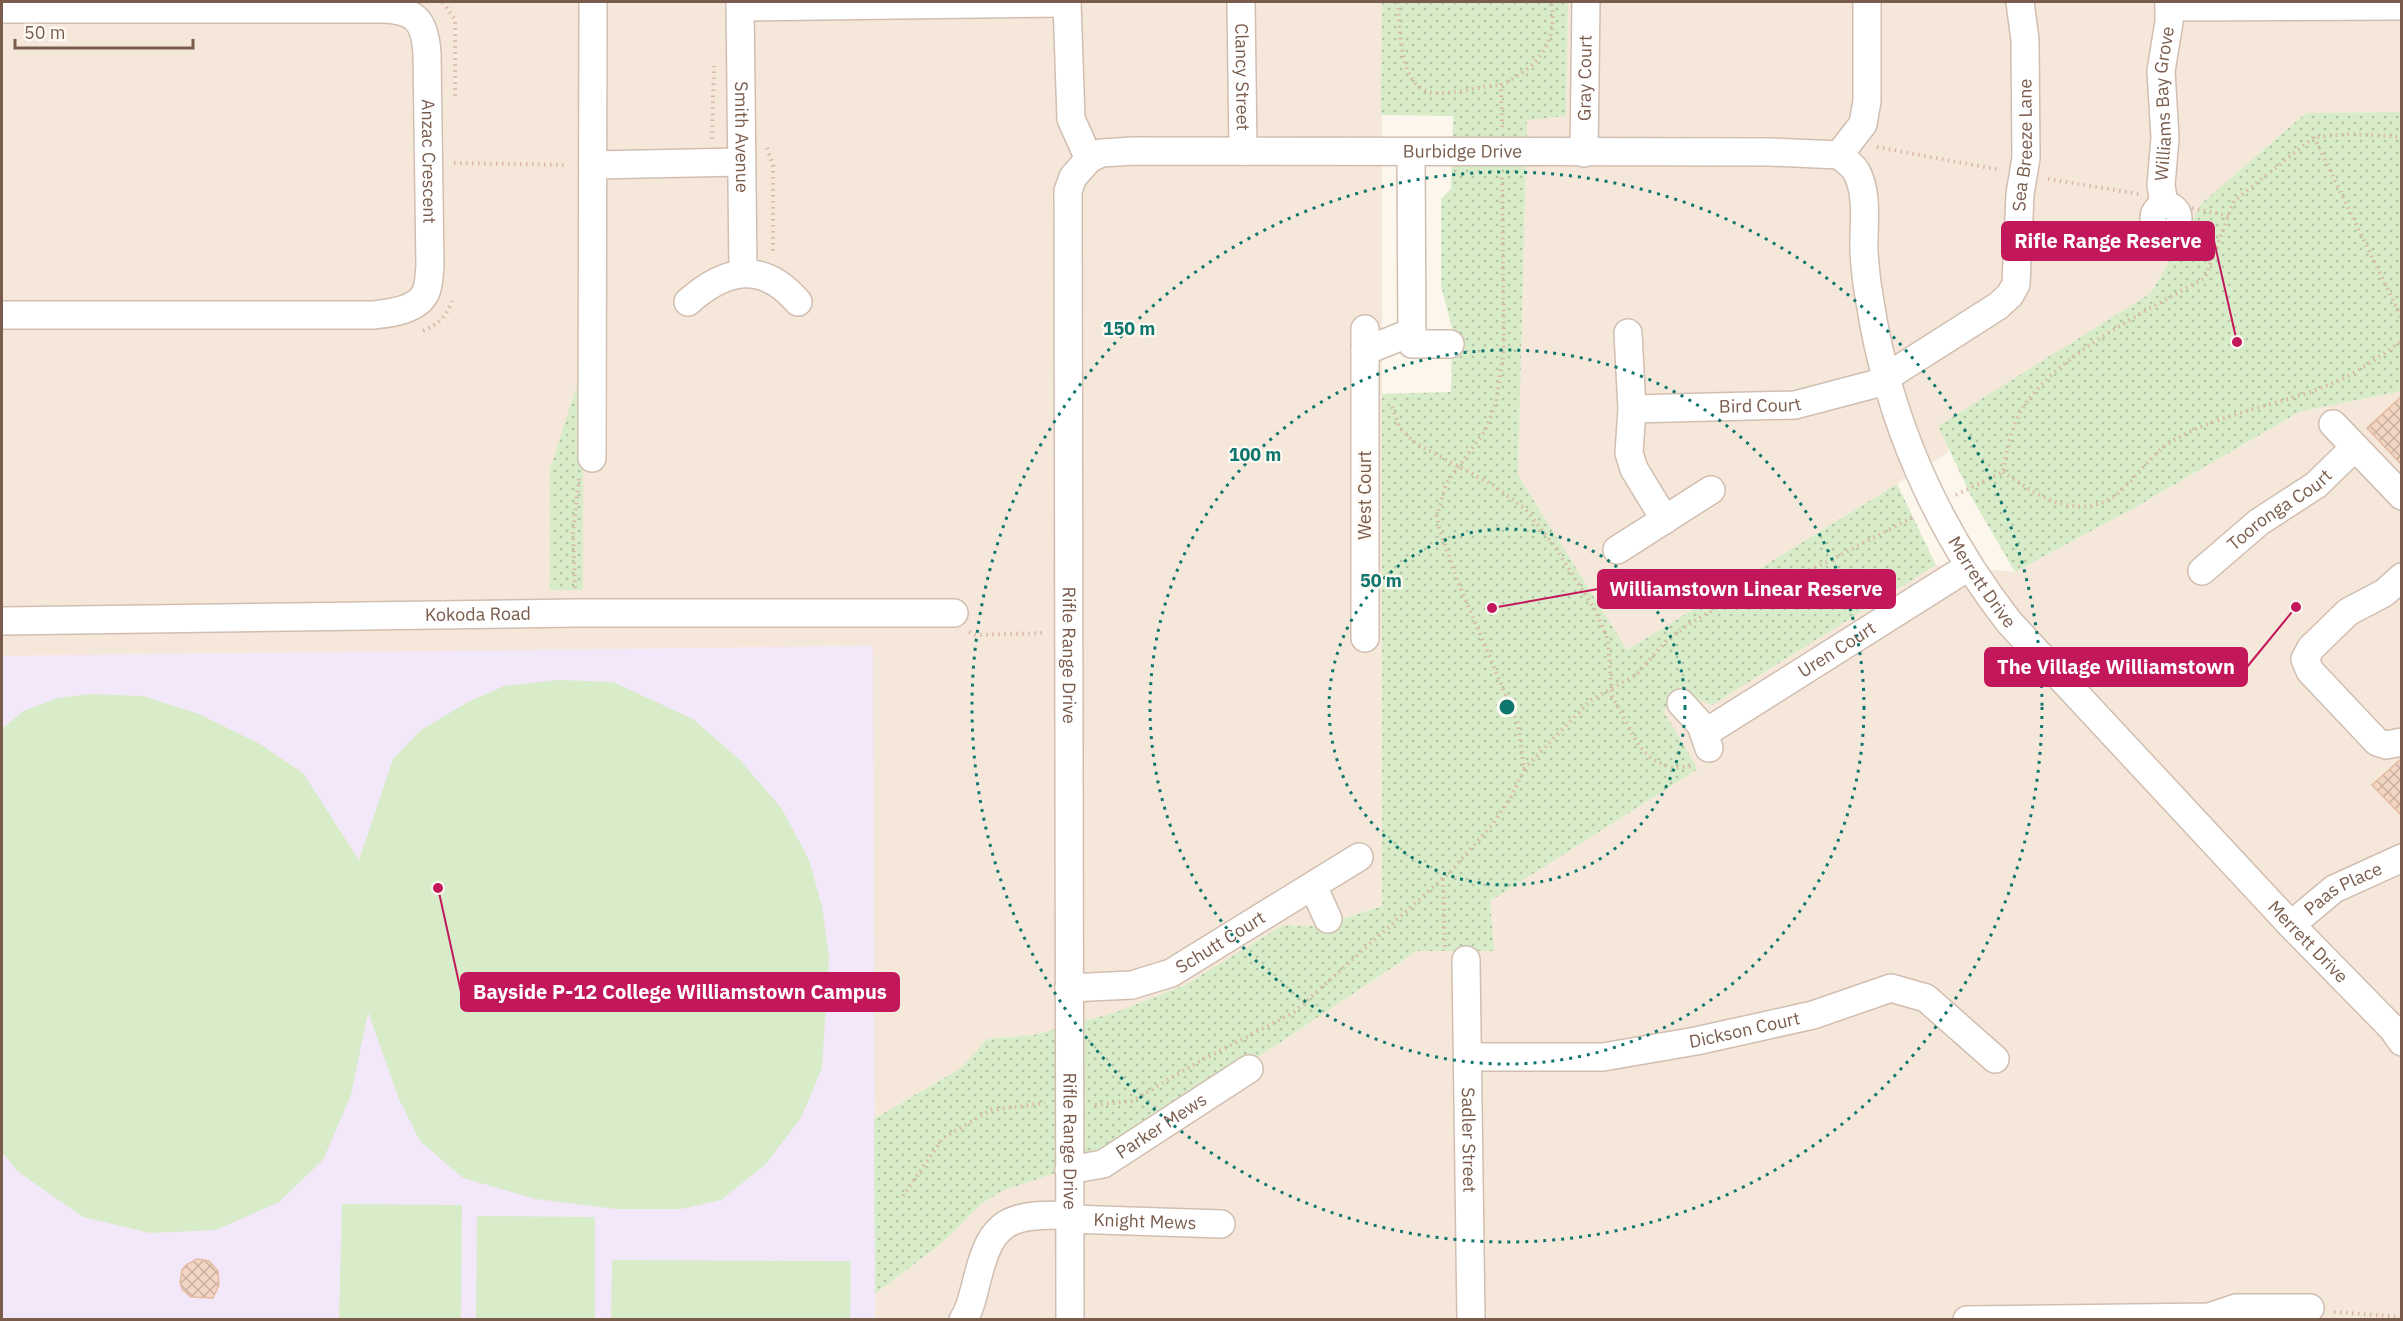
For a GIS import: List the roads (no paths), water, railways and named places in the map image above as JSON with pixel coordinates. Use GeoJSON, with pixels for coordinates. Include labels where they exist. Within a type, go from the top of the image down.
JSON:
{"type":"FeatureCollection","features":[{"type":"Feature","properties":{"kind":"street"},"geometry":{"type":"LineString","coordinates":[[592,2],[592,458]]}},
{"type":"Feature","properties":{"kind":"street"},"geometry":{"type":"LineString","coordinates":[[740,4],[1067,2],[1071,119],[1089,159]]}},
{"type":"Feature","properties":{"kind":"street","name":"Clancy Street"},"geometry":{"type":"LineString","coordinates":[[1241,2],[1243,151]]}},
{"type":"Feature","properties":{"kind":"street","name":"Gray Court"},"geometry":{"type":"LineString","coordinates":[[1584,153],[1586,2]]}},
{"type":"Feature","properties":{"kind":"street"},"geometry":{"type":"LineString","coordinates":[[1839,155],[1863,124],[1867,102],[1867,2]]}},
{"type":"Feature","properties":{"kind":"street","name":"Sea Breeze Lane"},"geometry":{"type":"LineString","coordinates":[[2013,290],[2018,276],[2020,194],[2026,158],[2025,40],[2020,2]]}},
{"type":"Feature","properties":{"kind":"street","name":"Smith Avenue"},"geometry":{"type":"LineString","coordinates":[[740,4],[743,272]]}},
{"type":"Feature","properties":{"kind":"street"},"geometry":{"type":"LineString","coordinates":[[2169,4],[2402,6]]}},
{"type":"Feature","properties":{"kind":"street","name":"Williams Bay Grove"},"geometry":{"type":"LineString","coordinates":[[2164,201],[2161,183],[2165,138],[2160,71],[2169,4]]}},
{"type":"Feature","properties":{"kind":"street","name":"Anzac Crescent"},"geometry":{"type":"LineString","coordinates":[[2,9],[382,9],[402,10],[414,16],[426,35],[430,267],[426,293],[412,305],[397,312],[374,315],[2,315]]}},
{"type":"Feature","properties":{"kind":"street","name":"Burbidge Drive"},"geometry":{"type":"LineString","coordinates":[[1089,159],[1101,153],[1134,151],[1770,152],[1839,155]]}},
{"type":"Feature","properties":{"kind":"street"},"geometry":{"type":"LineString","coordinates":[[1411,153],[1412,344],[1450,344]]}},
{"type":"Feature","properties":{"kind":"street","name":"Merrett Drive"},"geometry":{"type":"LineString","coordinates":[[1839,155],[1856,171],[1861,185],[1868,290],[1885,380],[1904,433],[1935,506],[1968,567],[2008,622],[2291,925],[2392,1028],[2402,1042]]}},
{"type":"Feature","properties":{"kind":"street","name":"Rifle Range Drive"},"geometry":{"type":"LineString","coordinates":[[1070,1320],[1068,191],[1072,177],[1089,159]]}},
{"type":"Feature","properties":{"kind":"street"},"geometry":{"type":"LineString","coordinates":[[593,165],[741,162]]}},
{"type":"Feature","properties":{"kind":"street"},"geometry":{"type":"LineString","coordinates":[[698,293],[728,275],[743,272],[763,277],[789,292]]}},
{"type":"Feature","properties":{"kind":"street","name":"Bird Court"},"geometry":{"type":"LineString","coordinates":[[1644,408],[1795,405],[1885,380],[1991,311],[2013,290]]}},
{"type":"Feature","properties":{"kind":"street","name":"West Court"},"geometry":{"type":"LineString","coordinates":[[1365,638],[1365,340],[1412,332]]}},
{"type":"Feature","properties":{"kind":"street"},"geometry":{"type":"LineString","coordinates":[[1628,333],[1644,408],[1630,458],[1665,520]]}},
{"type":"Feature","properties":{"kind":"street"},"geometry":{"type":"LineString","coordinates":[[2333,424],[2402,496]]}},
{"type":"Feature","properties":{"kind":"street","name":"Tooronga Court"},"geometry":{"type":"LineString","coordinates":[[2202,571],[2259,522],[2316,485],[2355,447]]}},
{"type":"Feature","properties":{"kind":"street"},"geometry":{"type":"LineString","coordinates":[[1617,550],[1711,490]]}},
{"type":"Feature","properties":{"kind":"street","name":"Uren Court"},"geometry":{"type":"LineString","coordinates":[[1681,703],[1707,741],[1968,567]]}},
{"type":"Feature","properties":{"kind":"street"},"geometry":{"type":"LineString","coordinates":[[2402,577],[2384,593],[2348,612],[2311,648],[2305,659],[2310,671],[2377,742],[2386,745],[2402,742]]}},
{"type":"Feature","properties":{"kind":"street","name":"Kokoda Road"},"geometry":{"type":"LineString","coordinates":[[2,621],[577,613],[954,613]]}},
{"type":"Feature","properties":{"kind":"street","name":"Schutt Court"},"geometry":{"type":"LineString","coordinates":[[1069,988],[1124,986],[1171,973],[1359,857]]}},
{"type":"Feature","properties":{"kind":"street","name":"Paas Place"},"geometry":{"type":"LineString","coordinates":[[2291,925],[2334,889],[2402,858]]}},
{"type":"Feature","properties":{"kind":"street"},"geometry":{"type":"LineString","coordinates":[[1313,886],[1328,919]]}},
{"type":"Feature","properties":{"kind":"street","name":"Sadler Street"},"geometry":{"type":"LineString","coordinates":[[1456,958],[1467,1057],[1471,1320]]}},
{"type":"Feature","properties":{"kind":"street","name":"Dickson Court"},"geometry":{"type":"LineString","coordinates":[[1467,1057],[1603,1057],[1696,1041],[1813,1015],[1891,988],[1926,998],[1995,1059]]}},
{"type":"Feature","properties":{"kind":"street","name":"Parker Mews"},"geometry":{"type":"LineString","coordinates":[[1069,1170],[1103,1164],[1249,1069]]}},
{"type":"Feature","properties":{"kind":"street","name":"Knight Mews"},"geometry":{"type":"LineString","coordinates":[[963,1320],[971,1304],[986,1246],[994,1234],[1024,1216],[1221,1224]]}},
{"type":"Feature","properties":{"kind":"street"},"geometry":{"type":"LineString","coordinates":[[1967,1320],[2209,1318],[2236,1308],[2310,1308]]}},
{"type":"Feature","properties":{"kind":"place","name":"Rifle Range Reserve"},"geometry":{"type":"Point","coordinates":[2237,342]}},
{"type":"Feature","properties":{"kind":"place","name":"The Village Williamstown"},"geometry":{"type":"Point","coordinates":[2296,607]}},
{"type":"Feature","properties":{"kind":"place","name":"Williamstown Linear Reserve"},"geometry":{"type":"Point","coordinates":[1492,608]}},
{"type":"Feature","properties":{"kind":"place","name":"Bayside P-12 College Williamstown Campus"},"geometry":{"type":"Point","coordinates":[438,888]}}]}
